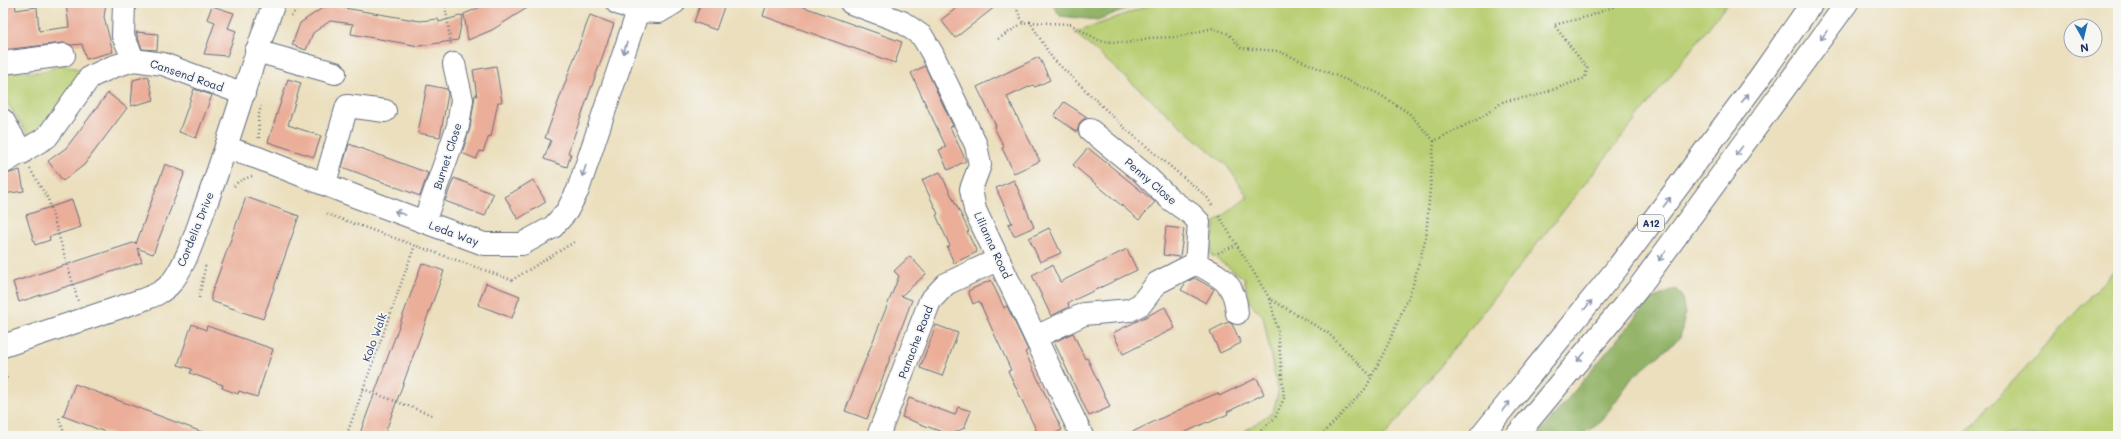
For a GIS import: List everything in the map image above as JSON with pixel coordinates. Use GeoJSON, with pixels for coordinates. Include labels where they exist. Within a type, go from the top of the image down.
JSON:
{"type":"FeatureCollection","features":[{"type":"Feature","properties":{"kind":"main road"},"geometry":{"type":"LineString","coordinates":[[124,3],[123,36],[134,60]]}},
{"type":"Feature","properties":{"kind":"main road","name":"Cordelia Drive"},"geometry":{"type":"LineString","coordinates":[[3,346],[84,320],[161,292],[171,283],[181,269],[227,148],[253,98],[256,51],[274,3]]}},
{"type":"Feature","properties":{"kind":"main road"},"geometry":{"type":"LineString","coordinates":[[617,3],[638,11],[659,12],[674,3]]}},
{"type":"Feature","properties":{"kind":"main road","name":"Lilianna Road"},"geometry":{"type":"LineString","coordinates":[[851,3],[902,22],[922,36],[932,53],[976,145],[980,165],[971,189],[976,210],[1082,436]]}},
{"type":"Feature","properties":{"kind":"main road","name":"A12"},"geometry":{"type":"LineString","coordinates":[[1481,436],[1618,267],[1760,77],[1812,3]]}},
{"type":"Feature","properties":{"kind":"main road","name":"A12"},"geometry":{"type":"LineString","coordinates":[[1516,436],[1637,290],[1847,3]]}},
{"type":"Feature","properties":{"kind":"main road","name":"Leda Way"},"geometry":{"type":"LineString","coordinates":[[227,148],[325,183],[357,197],[484,244],[522,244],[554,227],[567,211],[578,190],[638,11]]}},
{"type":"Feature","properties":{"kind":"main road"},"geometry":{"type":"LineString","coordinates":[[256,51],[335,73]]}},
{"type":"Feature","properties":{"kind":"main road"},"geometry":{"type":"LineString","coordinates":[[3,63],[64,55]]}},
{"type":"Feature","properties":{"kind":"main road","name":"Cansend Road"},"geometry":{"type":"LineString","coordinates":[[12,158],[47,137],[90,77],[112,67],[134,60],[163,64],[253,98]]}},
{"type":"Feature","properties":{"kind":"main road","name":"Burnet Close"},"geometry":{"type":"LineString","coordinates":[[424,222],[458,126],[462,100],[454,64]]}},
{"type":"Feature","properties":{"kind":"main road"},"geometry":{"type":"LineString","coordinates":[[325,183],[347,106],[385,112]]}},
{"type":"Feature","properties":{"kind":"main road"},"geometry":{"type":"LineString","coordinates":[[3,120],[12,158]]}},
{"type":"Feature","properties":{"kind":"main road","name":"Penny Close"},"geometry":{"type":"LineString","coordinates":[[1090,130],[1144,173],[1171,200],[1191,214],[1199,222],[1196,263]]}},
{"type":"Feature","properties":{"kind":"main road","name":"Panache Road"},"geometry":{"type":"LineString","coordinates":[[878,436],[930,302],[946,284],[999,259]]}},
{"type":"Feature","properties":{"kind":"main road"},"geometry":{"type":"LineString","coordinates":[[1036,336],[1084,314],[1130,310],[1141,304],[1157,282],[1196,263],[1215,274],[1231,287],[1236,298],[1237,313]]}},
{"type":"Feature","properties":{"kind":"path"},"geometry":{"type":"LineString","coordinates":[[288,21],[295,10],[302,3]]}},
{"type":"Feature","properties":{"kind":"path"},"geometry":{"type":"LineString","coordinates":[[445,3],[454,64]]}},
{"type":"Feature","properties":{"kind":"path"},"geometry":{"type":"LineString","coordinates":[[1434,141],[1482,116],[1504,102],[1535,96],[1585,78],[1587,68],[1554,25],[1590,16],[1622,3]]}},
{"type":"Feature","properties":{"kind":"path"},"geometry":{"type":"LineString","coordinates":[[1030,22],[1070,24],[1100,41],[1127,43],[1150,38],[1177,37],[1214,28],[1230,34],[1241,48],[1278,51],[1377,93],[1409,113],[1434,141],[1426,236],[1412,288],[1390,342],[1366,388],[1321,436]]}},
{"type":"Feature","properties":{"kind":"path"},"geometry":{"type":"LineString","coordinates":[[998,39],[1023,23]]}},
{"type":"Feature","properties":{"kind":"path"},"geometry":{"type":"LineString","coordinates":[[231,189],[239,181],[251,178],[258,158],[260,141],[258,118],[253,98]]}},
{"type":"Feature","properties":{"kind":"path"},"geometry":{"type":"LineString","coordinates":[[12,158],[48,199],[84,320]]}},
{"type":"Feature","properties":{"kind":"path","name":"Kolo Walk"},"geometry":{"type":"LineString","coordinates":[[347,434],[416,245]]}},
{"type":"Feature","properties":{"kind":"path"},"geometry":{"type":"LineString","coordinates":[[206,263],[208,256]]}},
{"type":"Feature","properties":{"kind":"path"},"geometry":{"type":"LineString","coordinates":[[1255,436],[1275,418],[1284,398],[1278,332],[1270,299]]}},
{"type":"Feature","properties":{"kind":"path"},"geometry":{"type":"LineString","coordinates":[[3,366],[9,376],[3,388]]}},
{"type":"Feature","properties":{"kind":"path"},"geometry":{"type":"LineString","coordinates":[[363,389],[432,415]]}},
{"type":"Feature","properties":{"kind":"path"},"geometry":{"type":"LineString","coordinates":[[59,418],[65,436]]}},
{"type":"Feature","properties":{"kind":"green space"},"geometry":{"type":"Polygon","coordinates":[[[1052,3],[1141,3],[1097,20],[1060,16],[1052,3]]]}},
{"type":"Feature","properties":{"kind":"green space"},"geometry":{"type":"Polygon","coordinates":[[[1155,3],[1728,3],[1385,436],[1237,436],[1273,412],[1278,393],[1263,316],[1250,303],[1244,278],[1210,254],[1215,222],[1248,197],[1228,167],[1075,33],[1155,3]]]}},
{"type":"Feature","properties":{"kind":"green space"},"geometry":{"type":"Polygon","coordinates":[[[63,64],[86,72],[45,127],[31,135],[27,133],[4,98],[3,72],[42,71],[63,64]]]}},
{"type":"Feature","properties":{"kind":"green space"},"geometry":{"type":"Polygon","coordinates":[[[2118,266],[2118,436],[1963,436],[2118,266]]]}},
{"type":"Feature","properties":{"kind":"green space"},"geometry":{"type":"Polygon","coordinates":[[[1676,289],[1681,294],[1685,315],[1680,338],[1632,378],[1600,423],[1579,436],[1537,436],[1650,300],[1676,289]]]}},
{"type":"Feature","properties":{"kind":"building"},"geometry":{"type":"Polygon","coordinates":[[[3,3],[15,3],[16,10],[37,7],[39,31],[69,27],[66,4],[106,3],[104,17],[113,52],[86,59],[82,44],[71,45],[63,43],[3,50],[3,3]]]}},
{"type":"Feature","properties":{"kind":"building"},"geometry":{"type":"Polygon","coordinates":[[[490,3],[535,3],[492,30],[468,40],[464,14],[490,3]]]}},
{"type":"Feature","properties":{"kind":"building"},"geometry":{"type":"Polygon","coordinates":[[[701,3],[713,3],[724,7],[716,30],[694,22],[701,3]]]}},
{"type":"Feature","properties":{"kind":"building"},"geometry":{"type":"Polygon","coordinates":[[[767,3],[793,3],[902,42],[895,63],[763,16],[767,3]]]}},
{"type":"Feature","properties":{"kind":"building"},"geometry":{"type":"Polygon","coordinates":[[[963,3],[1000,3],[955,38],[941,20],[963,3]]]}},
{"type":"Feature","properties":{"kind":"building"},"geometry":{"type":"Polygon","coordinates":[[[327,5],[420,21],[438,19],[439,22],[463,15],[458,40],[419,46],[351,34],[353,24],[330,21],[313,33],[306,50],[292,45],[300,23],[327,5]]]}},
{"type":"Feature","properties":{"kind":"building"},"geometry":{"type":"Polygon","coordinates":[[[212,6],[234,13],[228,28],[236,31],[227,56],[204,54],[215,22],[207,19],[212,6]]]}},
{"type":"Feature","properties":{"kind":"building"},"geometry":{"type":"Polygon","coordinates":[[[590,15],[614,24],[568,153],[571,154],[567,167],[544,159],[551,140],[545,138],[590,15]]]}},
{"type":"Feature","properties":{"kind":"building"},"geometry":{"type":"Polygon","coordinates":[[[136,32],[158,34],[157,50],[142,49],[136,32]]]}},
{"type":"Feature","properties":{"kind":"building"},"geometry":{"type":"Polygon","coordinates":[[[1039,57],[1050,80],[1035,87],[1033,85],[1007,97],[1040,161],[1014,173],[1002,148],[1004,147],[994,127],[996,126],[977,87],[1039,57]]]}},
{"type":"Feature","properties":{"kind":"building"},"geometry":{"type":"Polygon","coordinates":[[[496,66],[502,102],[498,102],[491,137],[489,136],[483,152],[480,151],[476,159],[462,153],[470,128],[475,95],[477,96],[473,70],[496,66]]]}},
{"type":"Feature","properties":{"kind":"building"},"geometry":{"type":"Polygon","coordinates":[[[925,66],[953,126],[950,127],[966,161],[948,170],[939,150],[946,147],[911,73],[925,66]]]}},
{"type":"Feature","properties":{"kind":"building"},"geometry":{"type":"Polygon","coordinates":[[[148,76],[154,100],[131,106],[133,80],[148,76]]]}},
{"type":"Feature","properties":{"kind":"building"},"geometry":{"type":"Polygon","coordinates":[[[288,79],[301,83],[288,125],[321,136],[314,157],[268,142],[288,79]]]}},
{"type":"Feature","properties":{"kind":"building"},"geometry":{"type":"Polygon","coordinates":[[[427,85],[447,89],[448,94],[440,137],[418,133],[427,85]]]}},
{"type":"Feature","properties":{"kind":"building"},"geometry":{"type":"Polygon","coordinates":[[[194,89],[212,95],[196,138],[179,132],[194,89]]]}},
{"type":"Feature","properties":{"kind":"building"},"geometry":{"type":"Polygon","coordinates":[[[108,93],[127,108],[84,165],[63,181],[48,161],[66,148],[108,93]]]}},
{"type":"Feature","properties":{"kind":"building"},"geometry":{"type":"Polygon","coordinates":[[[1064,102],[1087,117],[1080,122],[1077,132],[1054,116],[1064,102]]]}},
{"type":"Feature","properties":{"kind":"building"},"geometry":{"type":"Polygon","coordinates":[[[349,144],[428,173],[420,196],[342,167],[349,144]]]}},
{"type":"Feature","properties":{"kind":"building"},"geometry":{"type":"Polygon","coordinates":[[[1088,148],[1155,202],[1139,220],[1073,165],[1088,148]]]}},
{"type":"Feature","properties":{"kind":"building"},"geometry":{"type":"Polygon","coordinates":[[[165,164],[185,172],[153,254],[137,248],[142,262],[19,302],[13,282],[136,242],[136,244],[165,164]]]}},
{"type":"Feature","properties":{"kind":"building"},"geometry":{"type":"Polygon","coordinates":[[[20,170],[24,191],[3,194],[3,175],[20,170]]]}},
{"type":"Feature","properties":{"kind":"building"},"geometry":{"type":"Polygon","coordinates":[[[940,172],[969,231],[967,232],[977,252],[954,263],[947,247],[950,246],[936,215],[938,214],[922,180],[940,172]]]}},
{"type":"Feature","properties":{"kind":"building"},"geometry":{"type":"Polygon","coordinates":[[[454,178],[493,194],[485,216],[445,201],[454,178]]]}},
{"type":"Feature","properties":{"kind":"building"},"geometry":{"type":"Polygon","coordinates":[[[533,180],[546,202],[518,219],[505,197],[533,180]]]}},
{"type":"Feature","properties":{"kind":"building"},"geometry":{"type":"Polygon","coordinates":[[[1014,180],[1034,227],[1014,236],[1008,224],[1012,223],[996,188],[1014,180]]]}},
{"type":"Feature","properties":{"kind":"building"},"geometry":{"type":"Polygon","coordinates":[[[246,197],[299,216],[263,319],[211,301],[211,295],[246,197]]]}},
{"type":"Feature","properties":{"kind":"building"},"geometry":{"type":"Polygon","coordinates":[[[72,200],[81,227],[49,237],[50,240],[35,245],[26,215],[72,200]]]}},
{"type":"Feature","properties":{"kind":"building"},"geometry":{"type":"Polygon","coordinates":[[[1166,227],[1184,229],[1180,257],[1163,255],[1166,227]]]}},
{"type":"Feature","properties":{"kind":"building"},"geometry":{"type":"Polygon","coordinates":[[[1049,228],[1061,253],[1040,262],[1029,238],[1049,228]]]}},
{"type":"Feature","properties":{"kind":"building"},"geometry":{"type":"Polygon","coordinates":[[[1127,249],[1137,270],[1068,303],[1069,307],[1051,316],[1032,275],[1052,265],[1060,282],[1127,249]]]}},
{"type":"Feature","properties":{"kind":"building"},"geometry":{"type":"Polygon","coordinates":[[[910,256],[926,274],[901,296],[912,300],[867,419],[845,411],[899,276],[894,271],[910,256]]]}},
{"type":"Feature","properties":{"kind":"building"},"geometry":{"type":"Polygon","coordinates":[[[422,263],[444,271],[403,384],[384,436],[359,436],[422,263]]]}},
{"type":"Feature","properties":{"kind":"building"},"geometry":{"type":"Polygon","coordinates":[[[1195,278],[1214,289],[1206,303],[1181,290],[1186,282],[1195,278]]]}},
{"type":"Feature","properties":{"kind":"building"},"geometry":{"type":"Polygon","coordinates":[[[991,280],[1004,308],[1007,306],[1028,350],[1025,352],[1062,430],[1049,436],[1039,436],[1008,371],[1011,370],[979,301],[973,304],[968,291],[991,280]]]}},
{"type":"Feature","properties":{"kind":"building"},"geometry":{"type":"Polygon","coordinates":[[[486,283],[520,296],[512,318],[478,305],[486,283]]]}},
{"type":"Feature","properties":{"kind":"building"},"geometry":{"type":"Polygon","coordinates":[[[1165,307],[1175,328],[1123,354],[1113,333],[1165,307]]]}},
{"type":"Feature","properties":{"kind":"building"},"geometry":{"type":"Polygon","coordinates":[[[1228,322],[1232,324],[1241,343],[1220,353],[1210,331],[1228,322]]]}},
{"type":"Feature","properties":{"kind":"building"},"geometry":{"type":"Polygon","coordinates":[[[192,324],[206,330],[207,326],[273,349],[257,397],[239,391],[238,394],[222,388],[223,385],[190,373],[192,369],[178,365],[192,324]]]}},
{"type":"Feature","properties":{"kind":"building"},"geometry":{"type":"Polygon","coordinates":[[[936,325],[958,333],[942,376],[920,368],[936,325]]]}},
{"type":"Feature","properties":{"kind":"building"},"geometry":{"type":"Polygon","coordinates":[[[1073,333],[1085,359],[1087,358],[1110,407],[1089,416],[1054,342],[1073,333]]]}},
{"type":"Feature","properties":{"kind":"building"},"geometry":{"type":"Polygon","coordinates":[[[1257,378],[1264,394],[1227,412],[1228,414],[1208,423],[1207,422],[1178,436],[1124,436],[1189,405],[1218,393],[1219,396],[1257,378]]]}},
{"type":"Feature","properties":{"kind":"building"},"geometry":{"type":"Polygon","coordinates":[[[75,384],[210,436],[116,436],[63,416],[75,384]]]}},
{"type":"Feature","properties":{"kind":"building"},"geometry":{"type":"Polygon","coordinates":[[[909,398],[955,415],[958,407],[971,411],[964,428],[950,435],[902,417],[909,398]]]}}]}
